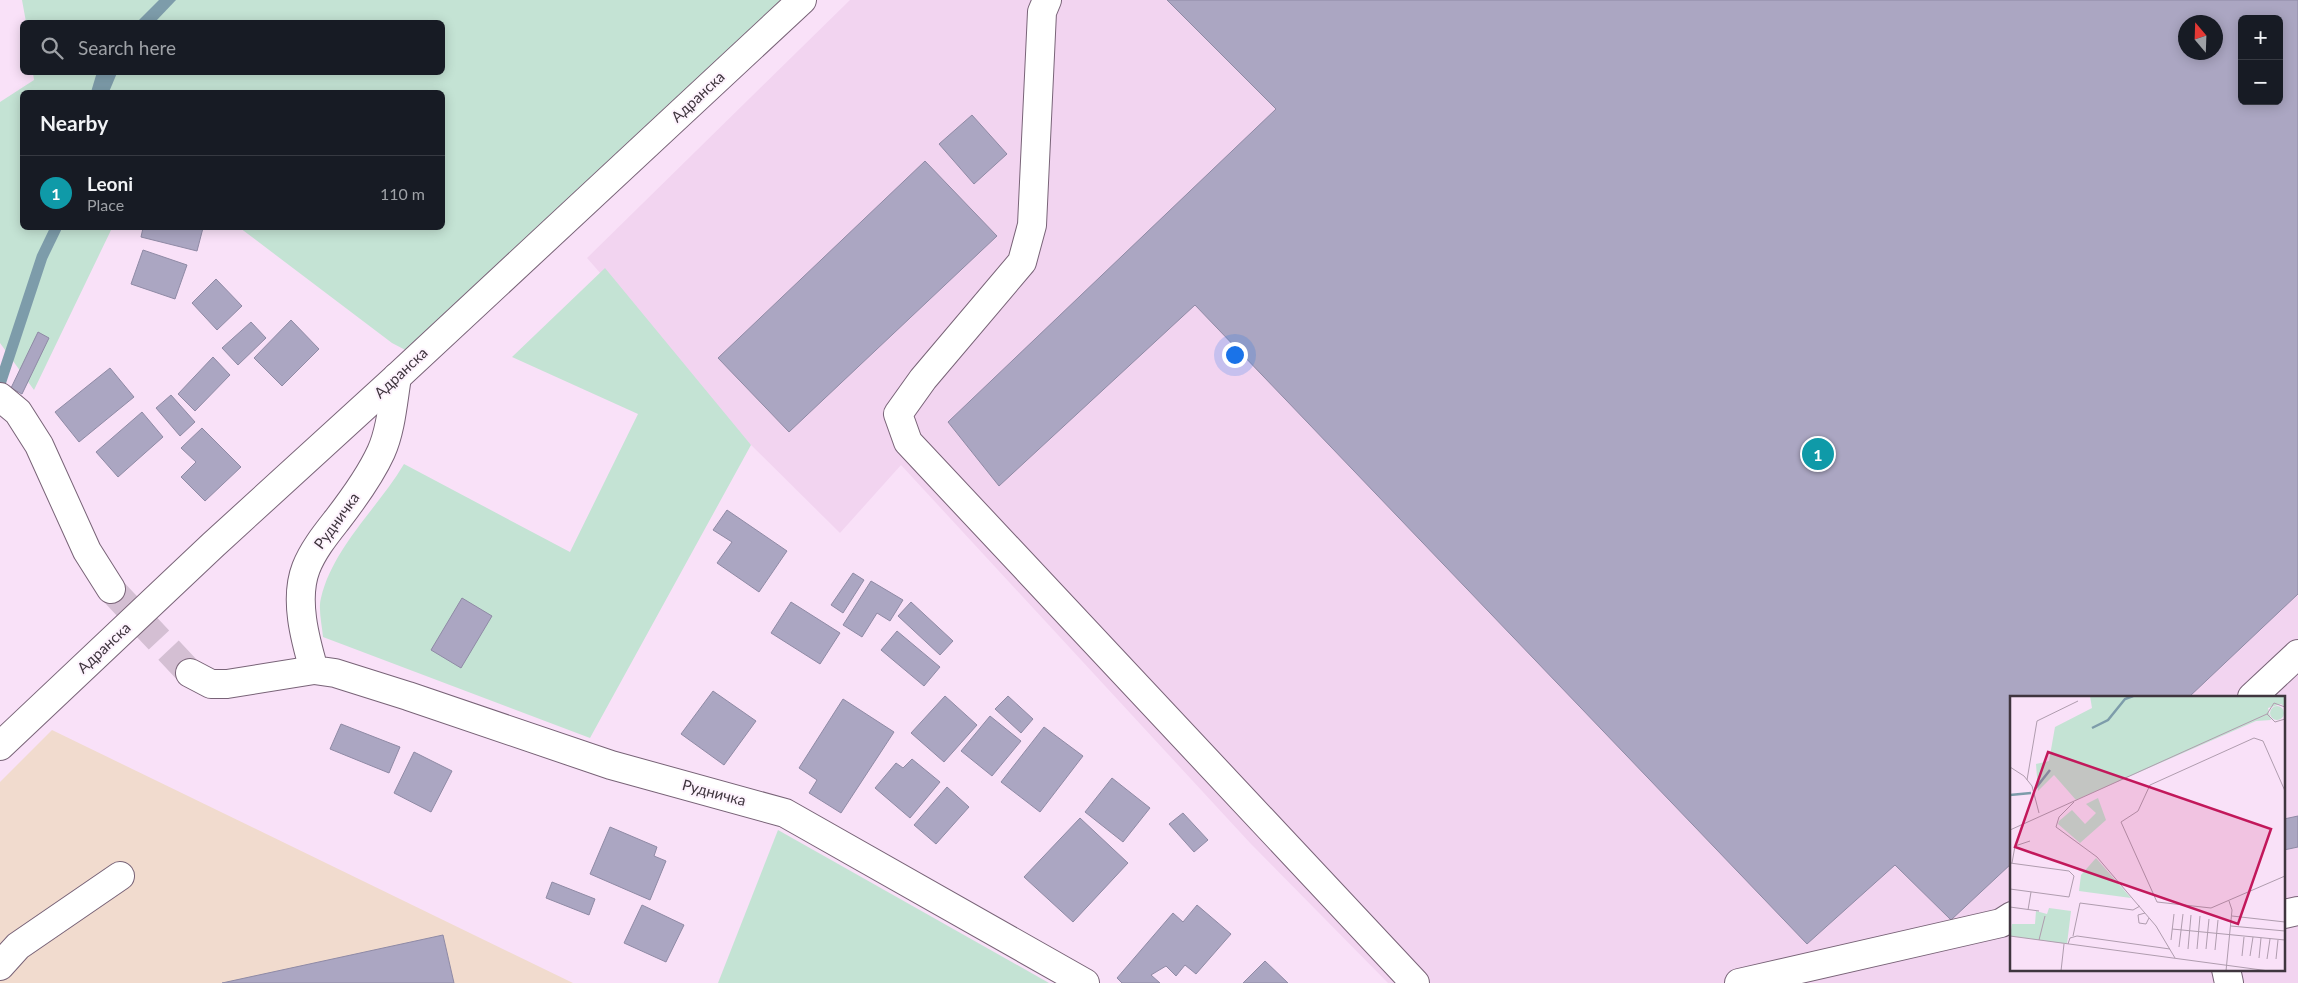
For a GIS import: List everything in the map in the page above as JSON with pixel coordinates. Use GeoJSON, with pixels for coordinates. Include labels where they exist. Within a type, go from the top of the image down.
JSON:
{"type":"FeatureCollection","features":[{"type":"Feature","properties":{"kind":"street","name":"Адранска"},"geometry":{"type":"LineString","coordinates":[[0,746],[802,0]]}},
{"type":"Feature","properties":{"kind":"street"},"geometry":{"type":"LineString","coordinates":[[1046,0],[1042,12],[1032,225],[1022,262],[923,379],[898,414],[908,442],[1415,983]]}},
{"type":"Feature","properties":{"kind":"street","name":"Рудничка"},"geometry":{"type":"LineString","coordinates":[[314,670],[308,648],[302,608],[306,568],[325,536],[360,490],[381,453],[385,443],[397,377]]}},
{"type":"Feature","properties":{"kind":"street"},"geometry":{"type":"LineString","coordinates":[[9,405],[39,445],[87,551],[111,589]]}},
{"type":"Feature","properties":{"kind":"street"},"geometry":{"type":"LineString","coordinates":[[2253,696],[2298,654]]}},
{"type":"Feature","properties":{"kind":"street","name":"Рудничка"},"geometry":{"type":"LineString","coordinates":[[190,673],[211,684],[314,670],[335,673],[611,765],[785,813],[1085,983]]}},
{"type":"Feature","properties":{"kind":"street"},"geometry":{"type":"LineString","coordinates":[[0,966],[18,946],[120,876]]}},
{"type":"Feature","properties":{"kind":"street"},"geometry":{"type":"LineString","coordinates":[[1739,983],[2000,923],[2010,917]]}},
{"type":"Feature","properties":{"kind":"street"},"geometry":{"type":"LineString","coordinates":[[2226,970],[2229,983]]}},
{"type":"Feature","properties":{"kind":"shaded area"},"geometry":{"type":"Polygon","coordinates":[[[850,0],[2298,0],[2298,983],[1388,983],[1251,844],[901,465],[840,533],[750,444],[587,258],[850,0]]]}},
{"type":"Feature","properties":{"kind":"shaded area"},"geometry":{"type":"Polygon","coordinates":[[[52,730],[573,983],[0,983],[0,782],[52,730]]]}},
{"type":"Feature","properties":{"kind":"green space"},"geometry":{"type":"Polygon","coordinates":[[[22,0],[802,0],[413,354],[392,343],[243,230],[445,230],[445,90],[20,90],[20,230],[111,230],[34,390],[0,343],[0,102],[34,80],[33,75],[445,75],[445,20],[26,20],[22,0]]]}},
{"type":"Feature","properties":{"kind":"green space"},"geometry":{"type":"Polygon","coordinates":[[[605,268],[751,445],[590,738],[323,637],[320,607],[327,579],[335,562],[357,528],[404,464],[570,552],[638,414],[512,357],[605,268]]]}},
{"type":"Feature","properties":{"kind":"green space"},"geometry":{"type":"Polygon","coordinates":[[[778,830],[1049,983],[718,983],[778,830]]]}},
{"type":"Feature","properties":{"kind":"water"},"geometry":{"type":"Polygon","coordinates":[[[159,0],[176,0],[157,20],[139,20],[159,0]]]}},
{"type":"Feature","properties":{"kind":"water"},"geometry":{"type":"Polygon","coordinates":[[[96,75],[116,75],[110,90],[92,90],[96,75]]]}},
{"type":"Feature","properties":{"kind":"building"},"geometry":{"type":"Polygon","coordinates":[[[1167,0],[2298,0],[2298,594],[2190,696],[2010,696],[2010,865],[1951,920],[1895,865],[1807,944],[1195,305],[999,486],[948,422],[1276,109],[1167,0]]]}},
{"type":"Feature","properties":{"kind":"building"},"geometry":{"type":"Polygon","coordinates":[[[972,115],[1007,154],[974,184],[939,144],[972,115]]]}},
{"type":"Feature","properties":{"kind":"building"},"geometry":{"type":"Polygon","coordinates":[[[925,161],[997,236],[789,432],[718,358],[925,161]]]}},
{"type":"Feature","properties":{"kind":"building"},"geometry":{"type":"Polygon","coordinates":[[[143,230],[202,230],[197,251],[141,237],[143,230]]]}},
{"type":"Feature","properties":{"kind":"building"},"geometry":{"type":"Polygon","coordinates":[[[143,250],[187,265],[175,299],[131,284],[143,250]]]}},
{"type":"Feature","properties":{"kind":"building"},"geometry":{"type":"Polygon","coordinates":[[[216,279],[242,306],[217,330],[192,303],[216,279]]]}},
{"type":"Feature","properties":{"kind":"building"},"geometry":{"type":"Polygon","coordinates":[[[291,320],[319,349],[282,386],[254,358],[291,320]]]}},
{"type":"Feature","properties":{"kind":"building"},"geometry":{"type":"Polygon","coordinates":[[[251,322],[266,338],[238,365],[222,348],[251,322]]]}},
{"type":"Feature","properties":{"kind":"building"},"geometry":{"type":"Polygon","coordinates":[[[38,332],[49,338],[22,394],[11,388],[38,332]]]}},
{"type":"Feature","properties":{"kind":"building"},"geometry":{"type":"Polygon","coordinates":[[[213,357],[230,375],[195,411],[178,394],[213,357]]]}},
{"type":"Feature","properties":{"kind":"building"},"geometry":{"type":"Polygon","coordinates":[[[110,368],[134,397],[79,442],[55,412],[110,368]]]}},
{"type":"Feature","properties":{"kind":"building"},"geometry":{"type":"Polygon","coordinates":[[[171,395],[195,422],[180,436],[156,408],[171,395]]]}},
{"type":"Feature","properties":{"kind":"building"},"geometry":{"type":"Polygon","coordinates":[[[142,412],[163,437],[118,477],[96,452],[142,412]]]}},
{"type":"Feature","properties":{"kind":"building"},"geometry":{"type":"Polygon","coordinates":[[[202,428],[241,467],[205,501],[181,477],[196,462],[181,448],[202,428]]]}},
{"type":"Feature","properties":{"kind":"building"},"geometry":{"type":"Polygon","coordinates":[[[727,510],[787,551],[759,592],[717,563],[732,542],[713,530],[727,510]]]}},
{"type":"Feature","properties":{"kind":"building"},"geometry":{"type":"Polygon","coordinates":[[[853,573],[864,580],[843,613],[831,605],[853,573]]]}},
{"type":"Feature","properties":{"kind":"building"},"geometry":{"type":"Polygon","coordinates":[[[871,581],[903,600],[890,621],[877,613],[862,637],[843,625],[871,581]]]}},
{"type":"Feature","properties":{"kind":"building"},"geometry":{"type":"Polygon","coordinates":[[[462,598],[492,616],[461,668],[431,650],[462,598]]]}},
{"type":"Feature","properties":{"kind":"building"},"geometry":{"type":"Polygon","coordinates":[[[791,602],[840,633],[820,664],[771,633],[791,602]]]}},
{"type":"Feature","properties":{"kind":"building"},"geometry":{"type":"Polygon","coordinates":[[[911,602],[953,641],[940,655],[898,616],[911,602]]]}},
{"type":"Feature","properties":{"kind":"building"},"geometry":{"type":"Polygon","coordinates":[[[897,631],[940,667],[924,686],[881,650],[897,631]]]}},
{"type":"Feature","properties":{"kind":"building"},"geometry":{"type":"Polygon","coordinates":[[[713,691],[756,721],[724,765],[681,734],[713,691]]]}},
{"type":"Feature","properties":{"kind":"building"},"geometry":{"type":"Polygon","coordinates":[[[945,696],[977,725],[944,762],[911,733],[945,696]]]}},
{"type":"Feature","properties":{"kind":"building"},"geometry":{"type":"Polygon","coordinates":[[[1008,696],[1033,719],[1021,733],[995,709],[1008,696]]]}},
{"type":"Feature","properties":{"kind":"building"},"geometry":{"type":"Polygon","coordinates":[[[843,699],[894,732],[841,813],[809,793],[817,780],[799,768],[843,699]]]}},
{"type":"Feature","properties":{"kind":"building"},"geometry":{"type":"Polygon","coordinates":[[[990,716],[1021,741],[992,776],[961,751],[990,716]]]}},
{"type":"Feature","properties":{"kind":"building"},"geometry":{"type":"Polygon","coordinates":[[[341,724],[400,747],[389,773],[330,749],[341,724]]]}},
{"type":"Feature","properties":{"kind":"building"},"geometry":{"type":"Polygon","coordinates":[[[1044,727],[1083,756],[1040,812],[1001,782],[1044,727]]]}},
{"type":"Feature","properties":{"kind":"building"},"geometry":{"type":"Polygon","coordinates":[[[414,752],[452,771],[431,812],[394,793],[414,752]]]}},
{"type":"Feature","properties":{"kind":"building"},"geometry":{"type":"Polygon","coordinates":[[[912,759],[940,782],[910,818],[875,788],[896,763],[903,768],[912,759]]]}},
{"type":"Feature","properties":{"kind":"building"},"geometry":{"type":"Polygon","coordinates":[[[1112,778],[1150,808],[1123,842],[1085,812],[1112,778]]]}},
{"type":"Feature","properties":{"kind":"building"},"geometry":{"type":"Polygon","coordinates":[[[947,787],[969,807],[936,844],[914,825],[947,787]]]}},
{"type":"Feature","properties":{"kind":"building"},"geometry":{"type":"Polygon","coordinates":[[[1183,813],[1208,840],[1194,852],[1169,824],[1183,813]]]}},
{"type":"Feature","properties":{"kind":"building"},"geometry":{"type":"Polygon","coordinates":[[[2298,816],[2298,847],[2286,850],[2286,819],[2298,816]]]}},
{"type":"Feature","properties":{"kind":"building"},"geometry":{"type":"Polygon","coordinates":[[[1080,818],[1128,863],[1073,922],[1024,877],[1080,818]]]}},
{"type":"Feature","properties":{"kind":"building"},"geometry":{"type":"Polygon","coordinates":[[[610,827],[657,847],[654,856],[666,861],[650,900],[590,874],[610,827]]]}},
{"type":"Feature","properties":{"kind":"building"},"geometry":{"type":"Polygon","coordinates":[[[552,882],[595,899],[589,915],[546,898],[552,882]]]}},
{"type":"Feature","properties":{"kind":"building"},"geometry":{"type":"Polygon","coordinates":[[[642,905],[684,925],[666,962],[624,943],[642,905]]]}},
{"type":"Feature","properties":{"kind":"building"},"geometry":{"type":"Polygon","coordinates":[[[1197,905],[1231,934],[1196,974],[1185,965],[1176,976],[1166,966],[1151,975],[1160,983],[1122,983],[1117,978],[1173,913],[1183,922],[1197,905]]]}},
{"type":"Feature","properties":{"kind":"building"},"geometry":{"type":"Polygon","coordinates":[[[443,935],[454,983],[222,983],[443,935]]]}},
{"type":"Feature","properties":{"kind":"building"},"geometry":{"type":"Polygon","coordinates":[[[1265,961],[1288,983],[1243,983],[1265,961]]]}},
{"type":"Feature","properties":{"kind":"waterway"},"geometry":{"type":"LineString","coordinates":[[0,384],[42,257],[55,230]]}},
{"type":"Feature","properties":{"kind":"tunnel"},"geometry":{"type":"LineString","coordinates":[[111,589],[190,673]]}},
{"type":"Feature","properties":{"kind":"place","name":"Leoni"},"geometry":{"type":"Point","coordinates":[1818,454]}}]}
